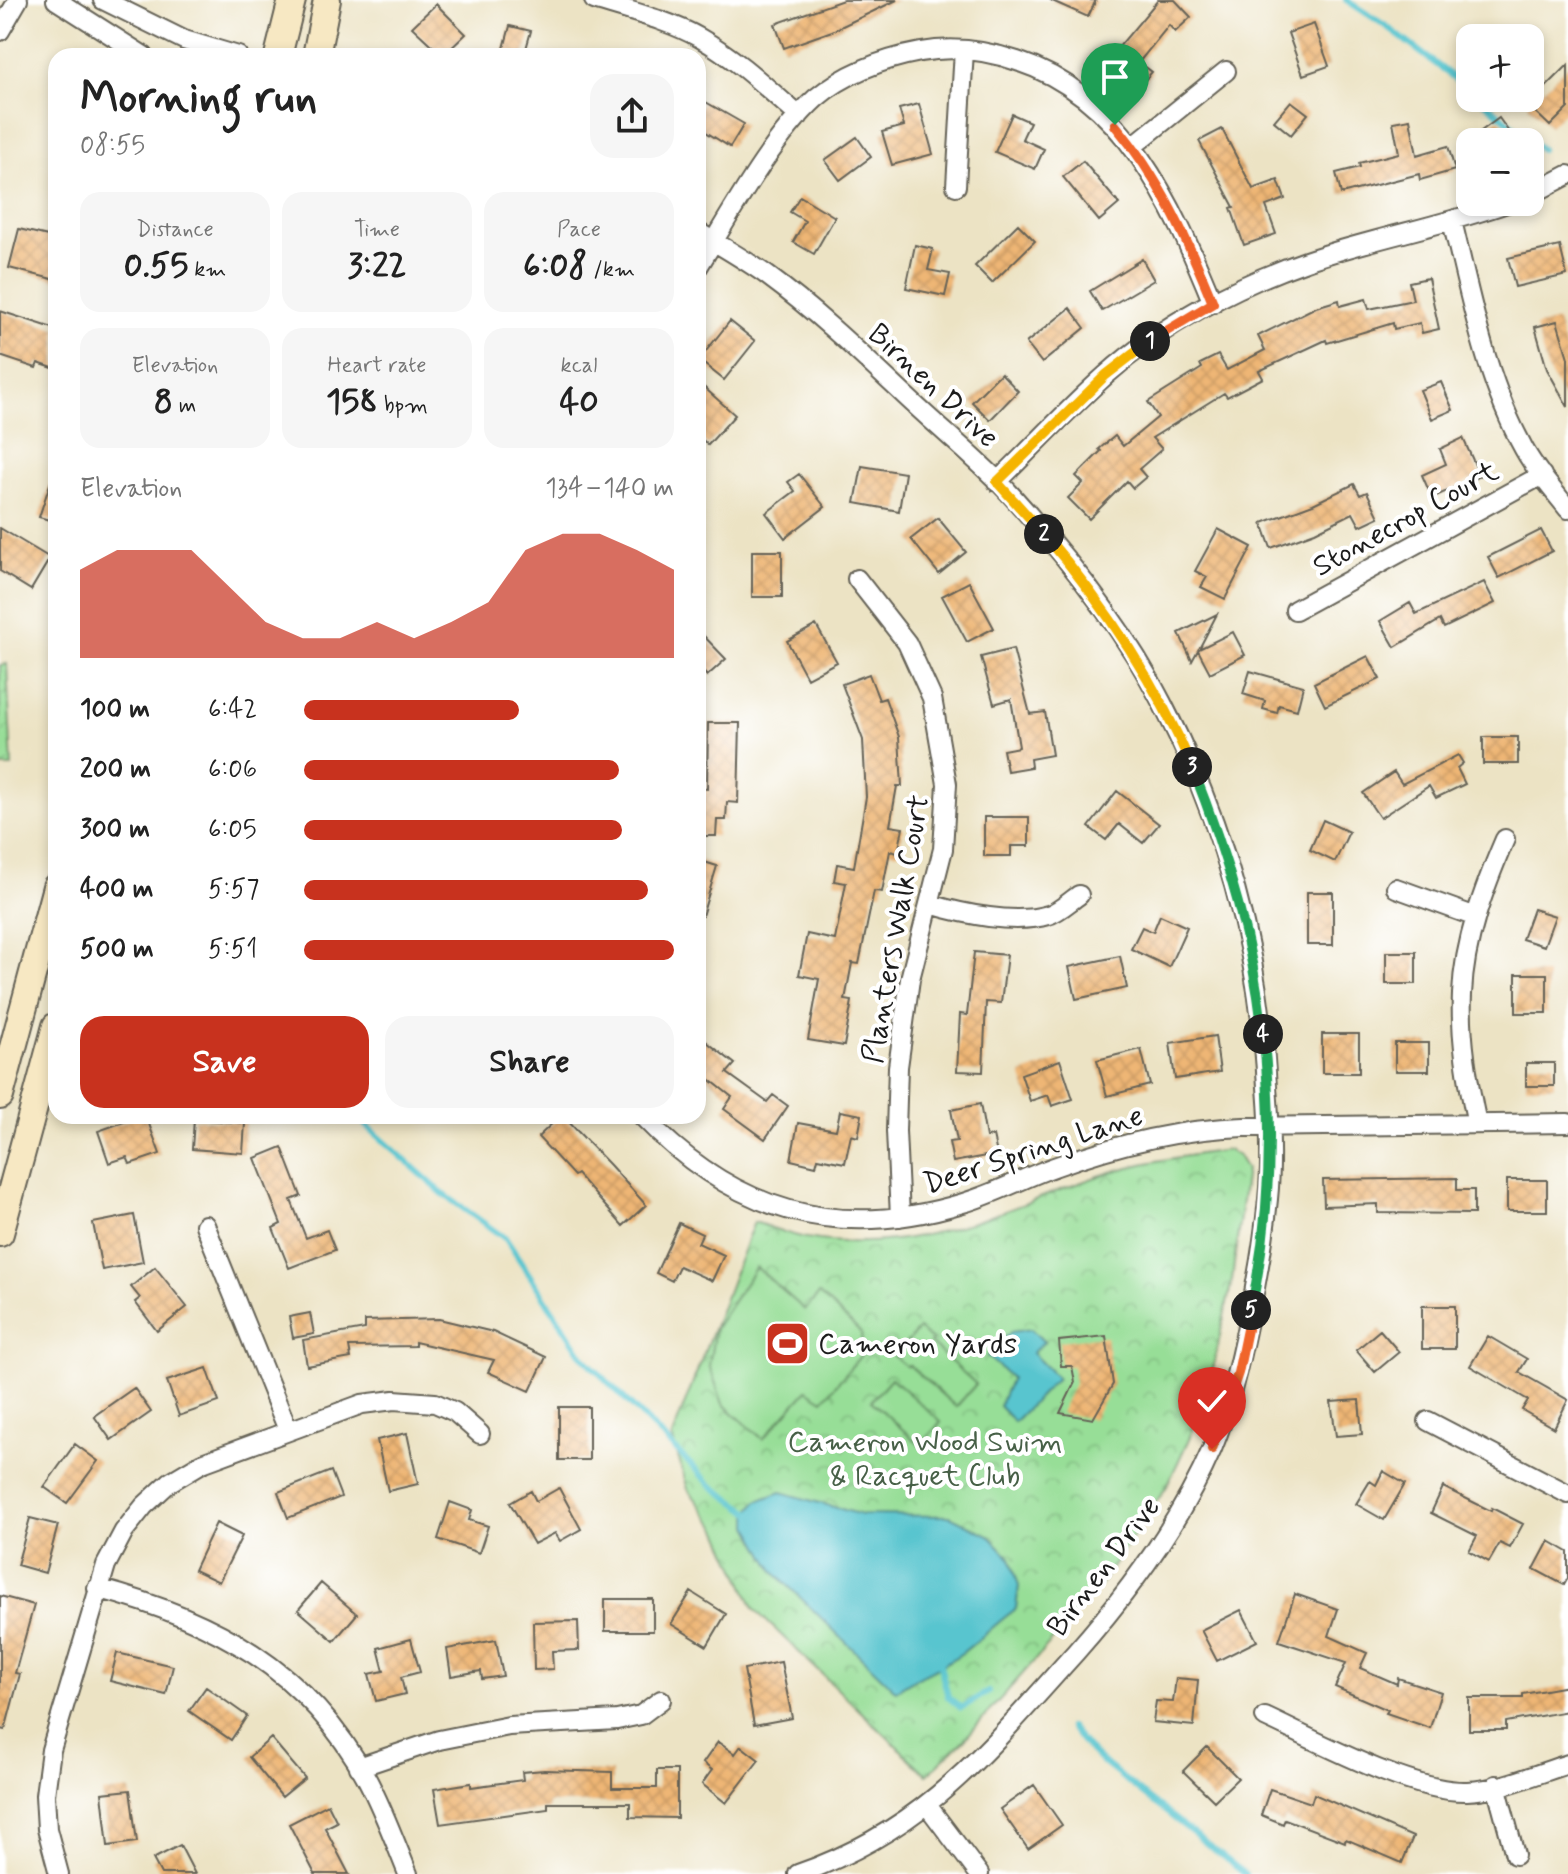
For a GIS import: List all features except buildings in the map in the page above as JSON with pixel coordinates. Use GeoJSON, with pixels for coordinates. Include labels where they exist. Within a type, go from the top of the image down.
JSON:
{"type":"FeatureCollection","features":[{"type":"Feature","properties":{"kind":"main road"},"geometry":{"type":"LineString","coordinates":[[280,48],[292,0]]}},
{"type":"Feature","properties":{"kind":"main road"},"geometry":{"type":"LineString","coordinates":[[318,48],[327,0]]}},
{"type":"Feature","properties":{"kind":"main road"},"geometry":{"type":"LineString","coordinates":[[0,1096],[48,917]]}},
{"type":"Feature","properties":{"kind":"main road"},"geometry":{"type":"LineString","coordinates":[[0,1233],[48,1056]]}},
{"type":"Feature","properties":{"kind":"street"},"geometry":{"type":"LineString","coordinates":[[0,31],[18,0]]}},
{"type":"Feature","properties":{"kind":"street"},"geometry":{"type":"LineString","coordinates":[[56,0],[131,48]]}},
{"type":"Feature","properties":{"kind":"street"},"geometry":{"type":"LineString","coordinates":[[103,0],[184,40],[211,48]]}},
{"type":"Feature","properties":{"kind":"street"},"geometry":{"type":"LineString","coordinates":[[594,0],[700,38],[732,58],[799,116]]}},
{"type":"Feature","properties":{"kind":"street"},"geometry":{"type":"LineString","coordinates":[[706,237],[781,137],[819,96],[864,68],[897,57],[932,50],[964,50],[1000,55],[1047,73],[1101,111],[1150,170],[1181,229],[1213,303]]}},
{"type":"Feature","properties":{"kind":"street"},"geometry":{"type":"LineString","coordinates":[[956,186],[964,50]]}},
{"type":"Feature","properties":{"kind":"street"},"geometry":{"type":"LineString","coordinates":[[1133,146],[1226,71]]}},
{"type":"Feature","properties":{"kind":"street"},"geometry":{"type":"LineString","coordinates":[[1544,188],[1568,175]]}},
{"type":"Feature","properties":{"kind":"street"},"geometry":{"type":"LineString","coordinates":[[997,482],[1106,375],[1144,345],[1213,303],[1303,262],[1365,242],[1467,216]]}},
{"type":"Feature","properties":{"kind":"street"},"geometry":{"type":"LineString","coordinates":[[1452,221],[1492,378],[1525,450],[1568,509]]}},
{"type":"Feature","properties":{"kind":"street","name":"Birnen Drive"},"geometry":{"type":"LineString","coordinates":[[706,237],[774,280],[830,327],[997,482],[1086,585],[1148,677],[1191,763],[1224,850],[1249,940],[1264,1037],[1270,1127],[1268,1198],[1256,1283],[1238,1373],[1212,1449],[1188,1497],[1148,1563],[1113,1609],[982,1756],[927,1805],[865,1846],[798,1874]]}},
{"type":"Feature","properties":{"kind":"street","name":"Stonecrop Court"},"geometry":{"type":"LineString","coordinates":[[1295,610],[1542,475]]}},
{"type":"Feature","properties":{"kind":"street","name":"Planters Walk Court"},"geometry":{"type":"LineString","coordinates":[[857,579],[907,643],[932,698],[947,784],[946,823],[930,904],[910,979],[898,1067],[896,1131],[900,1217]]}},
{"type":"Feature","properties":{"kind":"street"},"geometry":{"type":"LineString","coordinates":[[1477,1124],[1463,1037],[1465,959],[1487,881],[1505,839]]}},
{"type":"Feature","properties":{"kind":"street"},"geometry":{"type":"LineString","coordinates":[[1396,888],[1476,917]]}},
{"type":"Feature","properties":{"kind":"street"},"geometry":{"type":"LineString","coordinates":[[930,904],[973,915],[1032,917],[1052,914],[1079,895]]}},
{"type":"Feature","properties":{"kind":"street","name":"Deer Spring Lane"},"geometry":{"type":"LineString","coordinates":[[650,1124],[681,1154],[711,1176],[774,1206],[809,1216],[845,1220],[900,1217],[965,1203],[1054,1167],[1127,1144],[1196,1131],[1270,1127],[1568,1123]]}},
{"type":"Feature","properties":{"kind":"street"},"geometry":{"type":"LineString","coordinates":[[205,1225],[288,1430]]}},
{"type":"Feature","properties":{"kind":"street"},"geometry":{"type":"LineString","coordinates":[[59,1874],[47,1829],[46,1777],[97,1588],[124,1531],[144,1506],[170,1482],[202,1463],[362,1404],[413,1400],[435,1403],[455,1412],[480,1434]]}},
{"type":"Feature","properties":{"kind":"street"},"geometry":{"type":"LineString","coordinates":[[1428,1421],[1568,1494]]}},
{"type":"Feature","properties":{"kind":"street"},"geometry":{"type":"LineString","coordinates":[[97,1588],[192,1618],[251,1652],[289,1681],[320,1712],[359,1767],[408,1874]]}},
{"type":"Feature","properties":{"kind":"street"},"geometry":{"type":"LineString","coordinates":[[359,1767],[439,1740],[509,1726],[617,1720],[641,1715],[661,1700]]}},
{"type":"Feature","properties":{"kind":"street"},"geometry":{"type":"LineString","coordinates":[[1265,1717],[1334,1749],[1425,1786],[1445,1791],[1470,1791],[1568,1764]]}},
{"type":"Feature","properties":{"kind":"street"},"geometry":{"type":"LineString","coordinates":[[1496,1785],[1515,1855]]}},
{"type":"Feature","properties":{"kind":"street"},"geometry":{"type":"LineString","coordinates":[[927,1805],[979,1874]]}},
{"type":"Feature","properties":{"kind":"green space"},"geometry":{"type":"Polygon","coordinates":[[[7,664],[12,767],[0,767],[0,665],[7,664]]]}},
{"type":"Feature","properties":{"kind":"green space","name":"Cameron Wood Swim & Racquet Club"},"geometry":{"type":"Polygon","coordinates":[[[1228,1150],[1238,1156],[1246,1169],[1232,1280],[1212,1372],[1193,1430],[1167,1486],[1097,1590],[964,1740],[927,1775],[755,1610],[718,1529],[688,1489],[672,1437],[754,1222],[800,1237],[846,1242],[920,1236],[990,1216],[1128,1167],[1228,1150]]]}},
{"type":"Feature","properties":{"kind":"green space","name":"Cameron Yards"},"geometry":{"type":"Polygon","coordinates":[[[756,1267],[805,1310],[819,1294],[861,1333],[863,1353],[823,1400],[807,1390],[763,1439],[723,1404],[709,1365],[715,1328],[756,1267]]]}},
{"type":"Feature","properties":{"kind":"green space"},"geometry":{"type":"Polygon","coordinates":[[[919,1329],[932,1341],[930,1343],[976,1384],[956,1407],[909,1365],[907,1367],[894,1356],[919,1329]]]}},
{"type":"Feature","properties":{"kind":"green space"},"geometry":{"type":"Polygon","coordinates":[[[891,1378],[941,1422],[920,1445],[871,1401],[891,1378]]]}},
{"type":"Feature","properties":{"kind":"water"},"geometry":{"type":"Polygon","coordinates":[[[1031,1329],[1044,1342],[1032,1353],[1057,1378],[1014,1422],[999,1406],[1011,1378],[987,1356],[1011,1332],[1031,1329]]]}},
{"type":"Feature","properties":{"kind":"water"},"geometry":{"type":"Polygon","coordinates":[[[781,1492],[862,1515],[950,1516],[989,1535],[1010,1558],[1019,1586],[1016,1609],[962,1653],[896,1691],[775,1573],[749,1526],[749,1512],[757,1501],[781,1492]]]}},
{"type":"Feature","properties":{"kind":"waterway"},"geometry":{"type":"LineString","coordinates":[[1346,0],[1456,79]]}},
{"type":"Feature","properties":{"kind":"waterway"},"geometry":{"type":"LineString","coordinates":[[1497,112],[1516,128]]}},
{"type":"Feature","properties":{"kind":"waterway"},"geometry":{"type":"LineString","coordinates":[[365,1124],[442,1193],[506,1239],[584,1358],[712,1486],[754,1515]]}},
{"type":"Feature","properties":{"kind":"waterway"},"geometry":{"type":"LineString","coordinates":[[938,1657],[948,1697],[961,1708],[988,1692]]}},
{"type":"Feature","properties":{"kind":"waterway"},"geometry":{"type":"LineString","coordinates":[[1070,1727],[1106,1765],[1245,1874]]}},
{"type":"Feature","properties":{"kind":"place","name":"Cameron Yards"},"geometry":{"type":"Point","coordinates":[787,1343]}},
{"type":"Feature","properties":{"kind":"route"},"geometry":{"type":"LineString","coordinates":[[1115,125],[1150,170],[1181,229],[1213,303],[1144,345],[1106,375],[997,482],[1086,585],[1162,702],[1191,763],[1216,828],[1249,940],[1265,1052],[1270,1127],[1268,1198],[1256,1283],[1238,1373],[1212,1449]]}}]}
